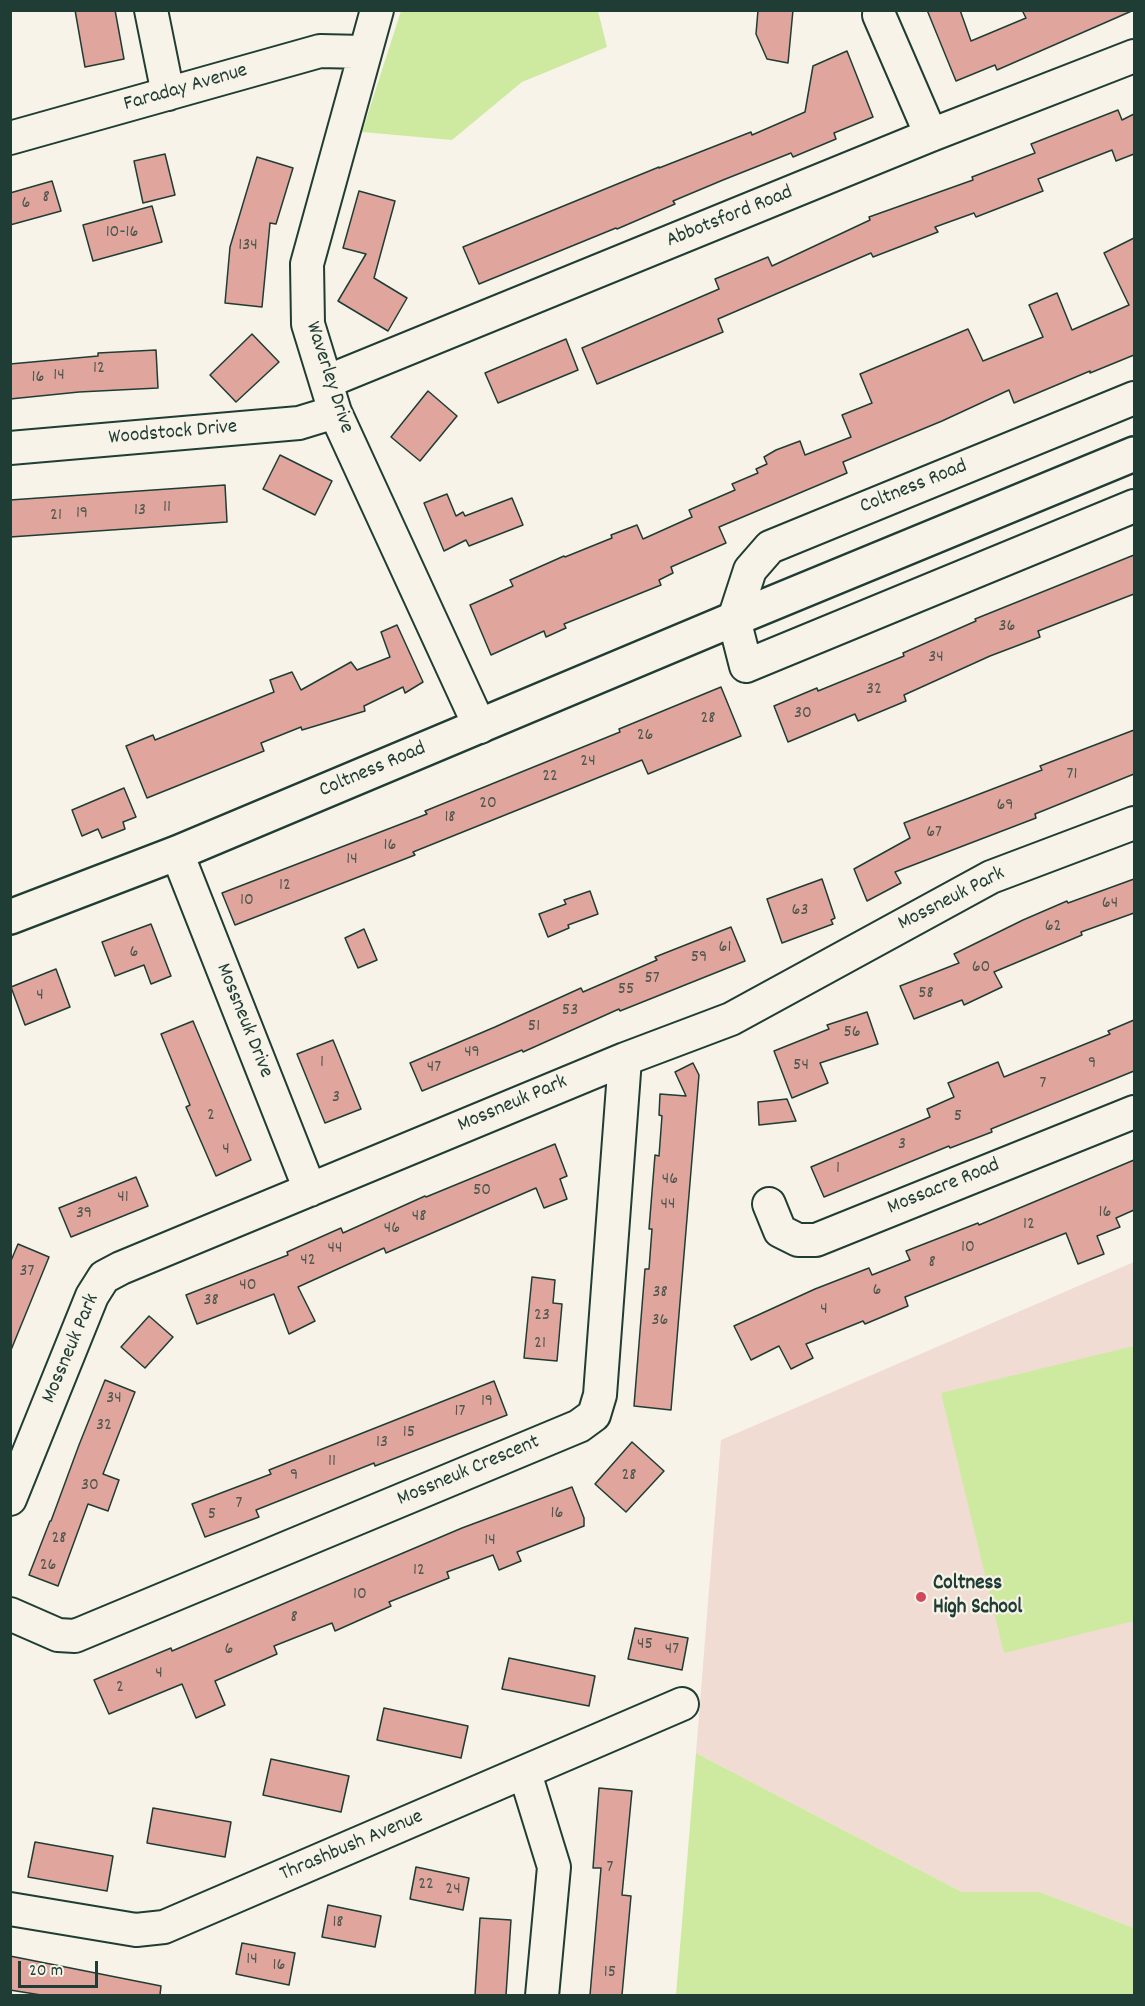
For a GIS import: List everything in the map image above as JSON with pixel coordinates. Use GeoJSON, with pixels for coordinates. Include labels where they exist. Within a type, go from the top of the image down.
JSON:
{"type":"FeatureCollection","features":[{"type":"Feature","properties":{"kind":"street"},"geometry":{"type":"LineString","coordinates":[[151,10],[168,94]]}},
{"type":"Feature","properties":{"kind":"street","name":"Waverley Drive"},"geometry":{"type":"LineString","coordinates":[[377,10],[307,264],[308,324],[335,412],[480,727]]}},
{"type":"Feature","properties":{"kind":"street"},"geometry":{"type":"LineString","coordinates":[[879,15],[931,135]]}},
{"type":"Feature","properties":{"kind":"street","name":"Faraday Avenue"},"geometry":{"type":"LineString","coordinates":[[10,138],[320,51],[364,52]]}},
{"type":"Feature","properties":{"kind":"street","name":"Abbotsford Road"},"geometry":{"type":"LineString","coordinates":[[326,382],[931,135],[1134,56]]}},
{"type":"Feature","properties":{"kind":"street","name":"Coltness Road"},"geometry":{"type":"LineString","coordinates":[[734,619],[750,570],[770,547],[1134,398]]}},
{"type":"Feature","properties":{"kind":"street","name":"Woodstock Drive"},"geometry":{"type":"LineString","coordinates":[[10,448],[299,423],[335,412]]}},
{"type":"Feature","properties":{"kind":"street","name":"Coltness Road"},"geometry":{"type":"LineString","coordinates":[[10,917],[177,853],[1134,454]]}},
{"type":"Feature","properties":{"kind":"street"},"geometry":{"type":"LineString","coordinates":[[734,619],[746,666],[1134,507]]}},
{"type":"Feature","properties":{"kind":"street","name":"Mossneuk Park"},"geometry":{"type":"LineString","coordinates":[[10,1499],[92,1296],[104,1277],[625,1059],[731,1019],[991,877],[1134,823]]}},
{"type":"Feature","properties":{"kind":"street","name":"Mossneuk Drive"},"geometry":{"type":"LineString","coordinates":[[177,853],[310,1190]]}},
{"type":"Feature","properties":{"kind":"street","name":"Mossneuk Crescent"},"geometry":{"type":"LineString","coordinates":[[10,1614],[57,1635],[75,1636],[579,1426],[594,1415],[600,1395],[625,1059]]}},
{"type":"Feature","properties":{"kind":"street","name":"Mossacre Road"},"geometry":{"type":"LineString","coordinates":[[769,1204],[780,1231],[798,1240],[816,1240],[1134,1112]]}},
{"type":"Feature","properties":{"kind":"street","name":"Thrashbush Avenue"},"geometry":{"type":"LineString","coordinates":[[10,1909],[136,1930],[164,1927],[682,1704]]}},
{"type":"Feature","properties":{"kind":"street"},"geometry":{"type":"LineString","coordinates":[[525,1773],[554,1867],[542,1995]]}},
{"type":"Feature","properties":{"kind":"shaded area","name":"Coltness High School"},"geometry":{"type":"Polygon","coordinates":[[[1134,1262],[1134,1928],[1040,1892],[962,1892],[696,1753],[721,1440],[1134,1262]]]}},
{"type":"Feature","properties":{"kind":"green space"},"geometry":{"type":"Polygon","coordinates":[[[401,11],[598,11],[607,47],[522,82],[452,140],[362,132],[401,11]]]}},
{"type":"Feature","properties":{"kind":"green space"},"geometry":{"type":"Polygon","coordinates":[[[1134,1346],[1134,1621],[1004,1653],[941,1393],[1134,1346]]]}},
{"type":"Feature","properties":{"kind":"green space"},"geometry":{"type":"Polygon","coordinates":[[[696,1753],[962,1892],[1040,1892],[1134,1928],[1134,1995],[676,1995],[696,1753]]]}},
{"type":"Feature","properties":{"kind":"building"},"geometry":{"type":"Polygon","coordinates":[[[75,10],[115,10],[124,59],[85,67],[75,10]]]}},
{"type":"Feature","properties":{"kind":"building"},"geometry":{"type":"Polygon","coordinates":[[[758,10],[793,10],[788,63],[767,59],[756,34],[758,10]]]}},
{"type":"Feature","properties":{"kind":"building"},"geometry":{"type":"Polygon","coordinates":[[[927,10],[960,10],[971,41],[1026,18],[1022,10],[1134,10],[997,70],[995,65],[956,81],[927,10]]]}},
{"type":"Feature","properties":{"kind":"building"},"geometry":{"type":"Polygon","coordinates":[[[847,51],[873,117],[834,133],[836,139],[793,157],[791,153],[723,180],[673,201],[675,204],[617,229],[479,284],[463,247],[659,167],[751,132],[752,135],[805,112],[813,66],[847,51]]]}},
{"type":"Feature","properties":{"kind":"building"},"geometry":{"type":"Polygon","coordinates":[[[1118,110],[1122,120],[1134,114],[1134,154],[1116,161],[1112,150],[1038,179],[1043,191],[976,217],[974,213],[935,227],[938,232],[873,257],[871,253],[718,319],[723,332],[597,384],[582,348],[719,289],[715,279],[768,257],[772,266],[870,220],[869,217],[973,180],[972,177],[1035,153],[1031,144],[1118,110]]]}},
{"type":"Feature","properties":{"kind":"building"},"geometry":{"type":"Polygon","coordinates":[[[165,154],[175,195],[143,203],[134,161],[165,154]]]}},
{"type":"Feature","properties":{"kind":"building"},"geometry":{"type":"Polygon","coordinates":[[[257,157],[293,168],[276,224],[270,223],[262,307],[225,303],[230,247],[257,157]]]}},
{"type":"Feature","properties":{"kind":"building"},"geometry":{"type":"Polygon","coordinates":[[[52,181],[61,211],[10,225],[10,193],[52,181]]]}},
{"type":"Feature","properties":{"kind":"building"},"geometry":{"type":"Polygon","coordinates":[[[359,191],[395,201],[374,278],[407,298],[388,331],[338,301],[366,254],[343,248],[359,191]]]}},
{"type":"Feature","properties":{"kind":"building"},"geometry":{"type":"Polygon","coordinates":[[[152,206],[162,242],[93,261],[83,225],[152,206]]]}},
{"type":"Feature","properties":{"kind":"building"},"geometry":{"type":"Polygon","coordinates":[[[1134,238],[1134,355],[1014,403],[1009,390],[843,462],[847,473],[719,527],[726,543],[671,567],[673,573],[659,580],[661,585],[564,624],[566,628],[546,637],[544,631],[491,655],[470,605],[513,586],[510,580],[612,538],[611,535],[637,525],[643,539],[692,517],[689,510],[735,490],[732,484],[758,473],[756,469],[767,464],[764,457],[776,450],[800,441],[805,455],[851,437],[842,415],[872,403],[860,374],[968,329],[983,361],[1043,337],[1029,305],[1057,293],[1072,330],[1129,305],[1104,253],[1134,238]]]}},
{"type":"Feature","properties":{"kind":"building"},"geometry":{"type":"Polygon","coordinates":[[[252,334],[279,362],[236,402],[210,375],[252,334]]]}},
{"type":"Feature","properties":{"kind":"building"},"geometry":{"type":"Polygon","coordinates":[[[566,339],[578,370],[498,403],[485,373],[566,339]]]}},
{"type":"Feature","properties":{"kind":"building"},"geometry":{"type":"Polygon","coordinates":[[[156,350],[158,388],[79,392],[10,399],[10,364],[98,356],[98,353],[156,350]]]}},
{"type":"Feature","properties":{"kind":"building"},"geometry":{"type":"Polygon","coordinates":[[[428,391],[457,416],[420,461],[391,437],[428,391]]]}},
{"type":"Feature","properties":{"kind":"building"},"geometry":{"type":"Polygon","coordinates":[[[280,455],[332,481],[315,515],[263,489],[280,455]]]}},
{"type":"Feature","properties":{"kind":"building"},"geometry":{"type":"Polygon","coordinates":[[[225,485],[227,522],[10,537],[10,500],[225,485]]]}},
{"type":"Feature","properties":{"kind":"building"},"geometry":{"type":"Polygon","coordinates":[[[447,494],[456,516],[463,512],[465,516],[512,498],[523,525],[469,546],[466,540],[444,551],[424,503],[447,494]]]}},
{"type":"Feature","properties":{"kind":"building"},"geometry":{"type":"Polygon","coordinates":[[[1134,555],[1134,594],[1038,631],[1040,637],[990,656],[904,695],[906,701],[858,721],[855,714],[788,742],[774,706],[904,656],[903,653],[976,621],[975,619],[1134,555]]]}},
{"type":"Feature","properties":{"kind":"building"},"geometry":{"type":"Polygon","coordinates":[[[397,625],[423,682],[405,693],[403,687],[364,706],[365,711],[302,730],[301,727],[261,743],[264,751],[147,798],[126,746],[153,735],[155,740],[274,692],[270,680],[292,672],[301,690],[351,662],[357,670],[390,657],[381,632],[397,625]]]}},
{"type":"Feature","properties":{"kind":"building"},"geometry":{"type":"Polygon","coordinates":[[[721,687],[741,736],[648,774],[642,760],[413,852],[415,855],[235,925],[222,893],[427,814],[425,811],[620,732],[619,729],[721,687]]]}},
{"type":"Feature","properties":{"kind":"building"},"geometry":{"type":"Polygon","coordinates":[[[1134,730],[1134,774],[1035,814],[1036,818],[895,872],[901,883],[867,901],[854,869],[910,838],[904,823],[1042,770],[1040,766],[1134,730]]]}},
{"type":"Feature","properties":{"kind":"building"},"geometry":{"type":"Polygon","coordinates":[[[124,788],[136,817],[123,822],[125,829],[102,838],[98,829],[82,836],[72,810],[124,788]]]}},
{"type":"Feature","properties":{"kind":"building"},"geometry":{"type":"Polygon","coordinates":[[[822,879],[835,918],[831,920],[833,924],[782,943],[767,899],[822,879]]]}},
{"type":"Feature","properties":{"kind":"building"},"geometry":{"type":"Polygon","coordinates":[[[1134,879],[1134,913],[1081,932],[1082,935],[994,972],[1002,987],[964,1005],[962,1000],[914,1019],[900,986],[959,963],[954,954],[1023,920],[1067,901],[1068,903],[1134,879]]]}},
{"type":"Feature","properties":{"kind":"building"},"geometry":{"type":"Polygon","coordinates":[[[590,891],[598,914],[568,925],[569,928],[548,937],[539,914],[566,904],[564,900],[590,891]]]}},
{"type":"Feature","properties":{"kind":"building"},"geometry":{"type":"Polygon","coordinates":[[[151,924],[171,976],[151,984],[144,965],[115,976],[102,942],[151,924]]]}},
{"type":"Feature","properties":{"kind":"building"},"geometry":{"type":"Polygon","coordinates":[[[731,927],[745,961],[620,1011],[619,1009],[523,1052],[522,1050],[422,1091],[410,1063],[581,988],[583,992],[657,960],[655,957],[731,927]]]}},
{"type":"Feature","properties":{"kind":"building"},"geometry":{"type":"Polygon","coordinates":[[[364,929],[377,960],[358,968],[345,938],[364,929]]]}},
{"type":"Feature","properties":{"kind":"building"},"geometry":{"type":"Polygon","coordinates":[[[56,969],[70,1007],[25,1025],[11,987],[56,969]]]}},
{"type":"Feature","properties":{"kind":"building"},"geometry":{"type":"Polygon","coordinates":[[[867,1012],[878,1044],[820,1063],[828,1083],[792,1098],[774,1051],[829,1029],[827,1025],[867,1012]]]}},
{"type":"Feature","properties":{"kind":"building"},"geometry":{"type":"Polygon","coordinates":[[[1134,1020],[1134,1071],[991,1129],[992,1132],[950,1148],[949,1146],[824,1197],[811,1167],[930,1117],[927,1109],[954,1097],[948,1083],[998,1062],[1004,1077],[1110,1034],[1108,1031],[1134,1020]]]}},
{"type":"Feature","properties":{"kind":"building"},"geometry":{"type":"Polygon","coordinates":[[[193,1021],[251,1160],[216,1176],[186,1107],[190,1105],[161,1034],[193,1021]]]}},
{"type":"Feature","properties":{"kind":"building"},"geometry":{"type":"Polygon","coordinates":[[[333,1040],[361,1109],[325,1123],[297,1054],[333,1040]]]}},
{"type":"Feature","properties":{"kind":"building"},"geometry":{"type":"Polygon","coordinates":[[[693,1063],[699,1075],[671,1410],[634,1406],[645,1269],[649,1269],[652,1229],[649,1229],[655,1155],[659,1156],[662,1116],[659,1115],[660,1094],[686,1096],[675,1072],[693,1063]]]}},
{"type":"Feature","properties":{"kind":"building"},"geometry":{"type":"Polygon","coordinates":[[[787,1099],[796,1121],[759,1125],[758,1102],[787,1099]]]}},
{"type":"Feature","properties":{"kind":"building"},"geometry":{"type":"Polygon","coordinates":[[[555,1144],[567,1176],[560,1179],[567,1199],[544,1208],[536,1188],[386,1253],[384,1248],[298,1287],[315,1321],[289,1334],[274,1294],[197,1324],[186,1295],[288,1255],[287,1252],[341,1228],[343,1233],[425,1196],[555,1144]]]}},
{"type":"Feature","properties":{"kind":"building"},"geometry":{"type":"Polygon","coordinates":[[[1134,1160],[1134,1210],[1116,1218],[1120,1227],[1097,1236],[1104,1254],[1078,1264],[1066,1233],[905,1297],[908,1306],[865,1324],[863,1321],[806,1344],[813,1358],[791,1369],[779,1346],[751,1360],[734,1326],[815,1289],[869,1268],[872,1275],[910,1260],[906,1251],[978,1223],[979,1225],[1134,1160]]]}},
{"type":"Feature","properties":{"kind":"building"},"geometry":{"type":"Polygon","coordinates":[[[136,1177],[148,1206],[71,1237],[59,1208],[136,1177]]]}},
{"type":"Feature","properties":{"kind":"building"},"geometry":{"type":"Polygon","coordinates":[[[18,1244],[49,1257],[11,1350],[10,1263],[18,1244]]]}},
{"type":"Feature","properties":{"kind":"building"},"geometry":{"type":"Polygon","coordinates":[[[532,1277],[555,1280],[553,1303],[562,1304],[557,1361],[524,1358],[532,1277]]]}},
{"type":"Feature","properties":{"kind":"building"},"geometry":{"type":"Polygon","coordinates":[[[149,1316],[173,1337],[145,1368],[121,1347],[149,1316]]]}},
{"type":"Feature","properties":{"kind":"building"},"geometry":{"type":"Polygon","coordinates":[[[105,1380],[135,1392],[103,1474],[119,1480],[108,1511],[88,1504],[58,1586],[29,1575],[105,1380]]]}},
{"type":"Feature","properties":{"kind":"building"},"geometry":{"type":"Polygon","coordinates":[[[494,1381],[507,1415],[375,1466],[374,1463],[256,1510],[259,1517],[205,1537],[192,1504],[271,1474],[269,1470],[494,1381]]]}},
{"type":"Feature","properties":{"kind":"building"},"geometry":{"type":"Polygon","coordinates":[[[632,1442],[664,1471],[626,1512],[595,1484],[632,1442]]]}},
{"type":"Feature","properties":{"kind":"building"},"geometry":{"type":"Polygon","coordinates":[[[572,1487],[584,1518],[584,1526],[517,1552],[521,1561],[499,1570],[493,1555],[447,1572],[449,1578],[389,1602],[391,1606],[335,1631],[332,1623],[274,1646],[277,1654],[215,1681],[225,1705],[196,1718],[182,1684],[109,1714],[94,1680],[171,1648],[172,1651],[462,1528],[572,1487]]]}},
{"type":"Feature","properties":{"kind":"building"},"geometry":{"type":"Polygon","coordinates":[[[635,1628],[688,1638],[682,1670],[628,1659],[635,1628]]]}},
{"type":"Feature","properties":{"kind":"building"},"geometry":{"type":"Polygon","coordinates":[[[509,1658],[595,1676],[589,1706],[502,1689],[509,1658]]]}},
{"type":"Feature","properties":{"kind":"building"},"geometry":{"type":"Polygon","coordinates":[[[384,1708],[468,1726],[461,1758],[377,1740],[384,1708]]]}},
{"type":"Feature","properties":{"kind":"building"},"geometry":{"type":"Polygon","coordinates":[[[271,1759],[349,1776],[341,1812],[263,1795],[271,1759]]]}},
{"type":"Feature","properties":{"kind":"building"},"geometry":{"type":"Polygon","coordinates":[[[599,1788],[632,1791],[622,1895],[631,1896],[622,1995],[590,1995],[601,1868],[593,1868],[599,1788]]]}},
{"type":"Feature","properties":{"kind":"building"},"geometry":{"type":"Polygon","coordinates":[[[153,1808],[231,1822],[225,1857],[147,1843],[153,1808]]]}},
{"type":"Feature","properties":{"kind":"building"},"geometry":{"type":"Polygon","coordinates":[[[35,1842],[113,1856],[107,1891],[28,1877],[35,1842]]]}},
{"type":"Feature","properties":{"kind":"building"},"geometry":{"type":"Polygon","coordinates":[[[416,1867],[469,1878],[463,1910],[410,1899],[416,1867]]]}},
{"type":"Feature","properties":{"kind":"building"},"geometry":{"type":"Polygon","coordinates":[[[328,1905],[381,1916],[375,1947],[322,1937],[328,1905]]]}},
{"type":"Feature","properties":{"kind":"building"},"geometry":{"type":"Polygon","coordinates":[[[480,1918],[511,1920],[506,1995],[475,1995],[480,1918]]]}},
{"type":"Feature","properties":{"kind":"building"},"geometry":{"type":"Polygon","coordinates":[[[242,1943],[295,1953],[289,1985],[236,1974],[242,1943]]]}},
{"type":"Feature","properties":{"kind":"building"},"geometry":{"type":"Polygon","coordinates":[[[10,1956],[161,1986],[160,1995],[41,1995],[10,1990],[10,1956]]]}},
{"type":"Feature","properties":{"kind":"place","name":"Coltness High School"},"geometry":{"type":"Point","coordinates":[921,1597]}}]}
